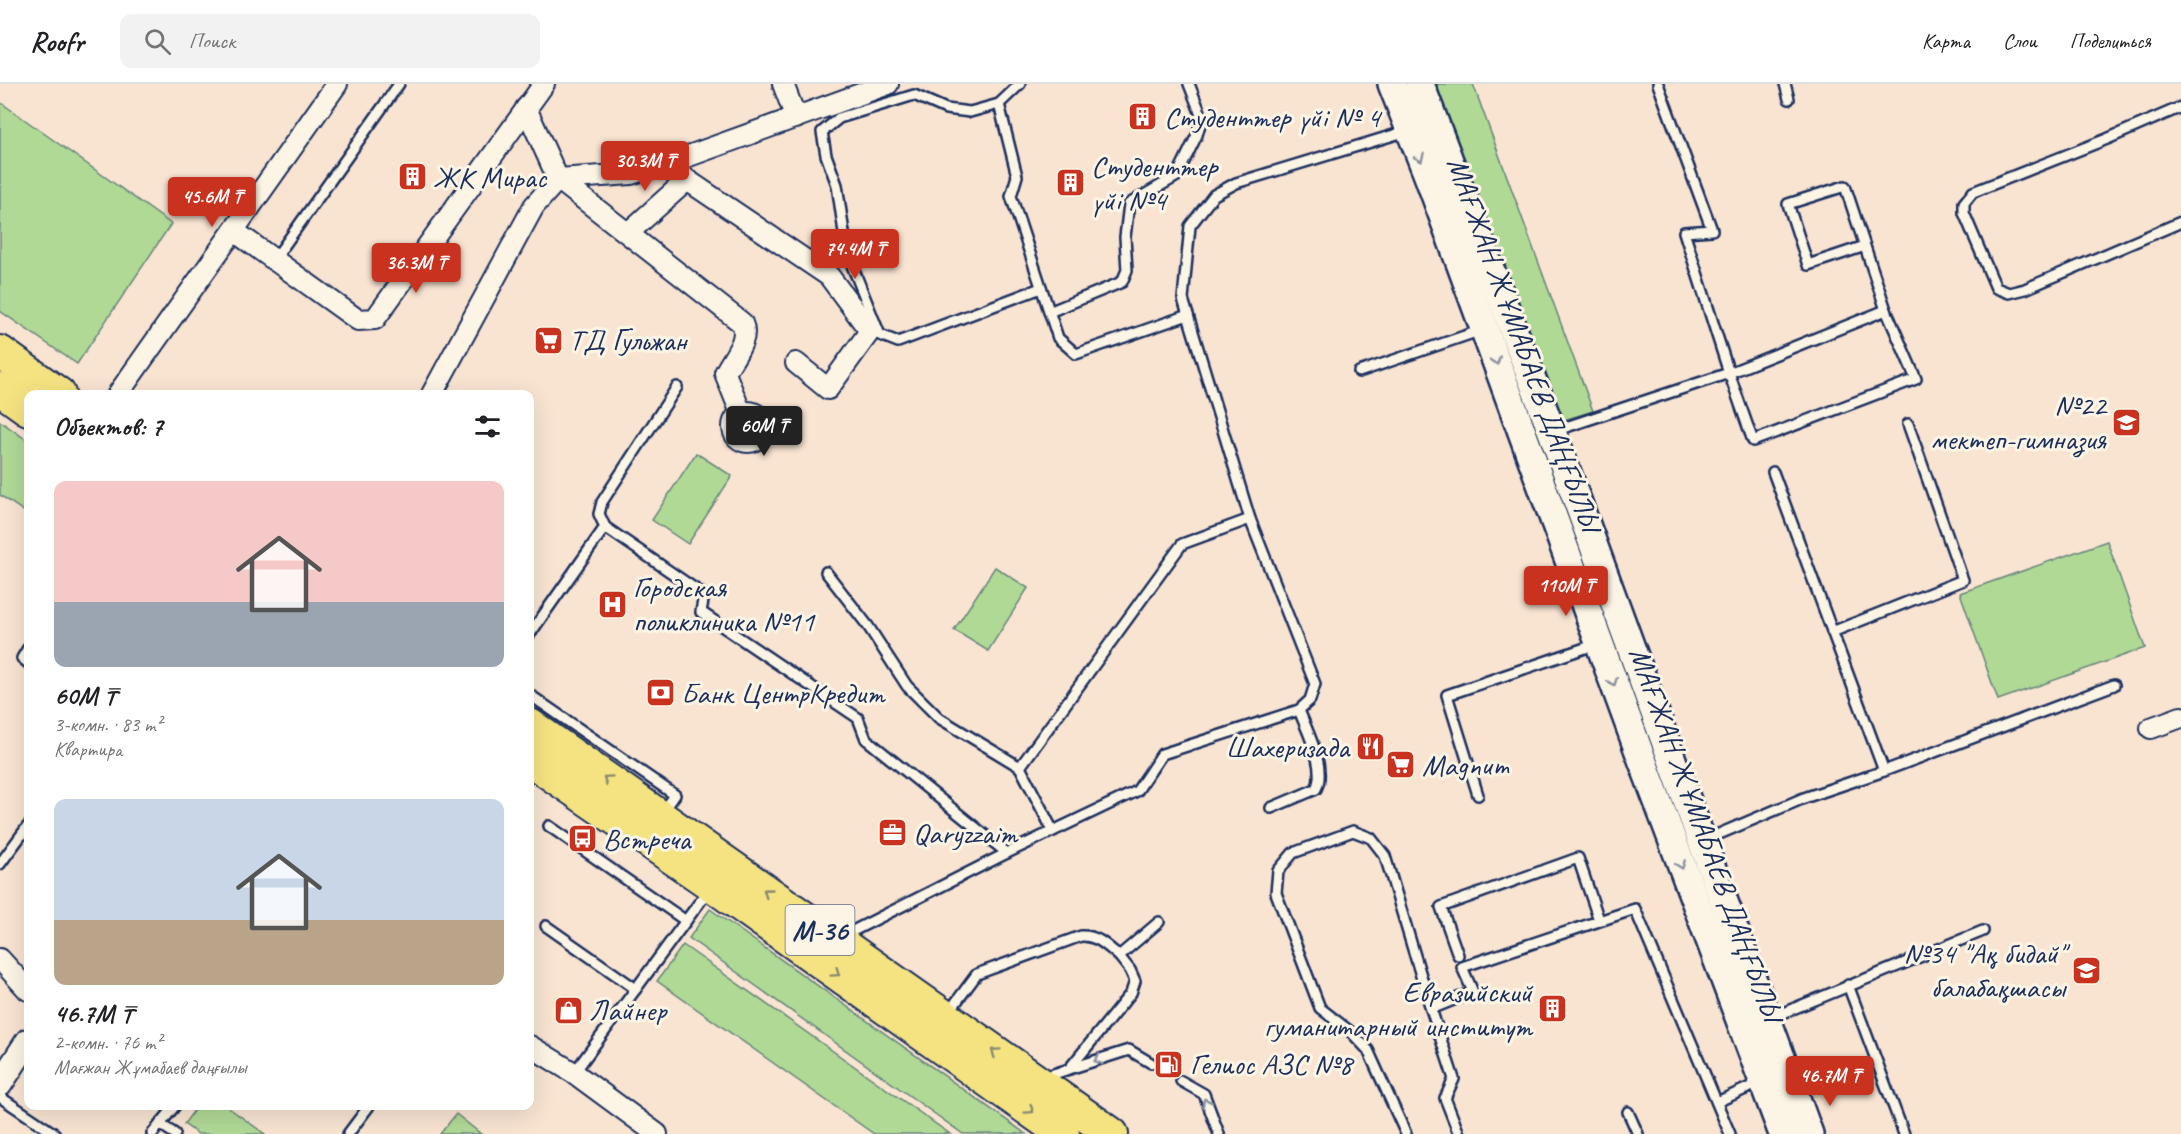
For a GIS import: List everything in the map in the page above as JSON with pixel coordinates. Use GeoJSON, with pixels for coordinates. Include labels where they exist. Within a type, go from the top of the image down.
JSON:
{"type":"FeatureCollection","features":[{"type":"Feature","properties":{"kind":"main road","name":"МАҒЖАН ЖҰМАБАЕВ ДАҢҒЫЛЫ"},"geometry":{"type":"LineString","coordinates":[[1392,84],[1429,178],[1599,643],[1783,1134]]}},
{"type":"Feature","properties":{"kind":"main road","name":"МАҒЖАН ЖҰМАБАЕВ ДАҢҒЫЛЫ"},"geometry":{"type":"LineString","coordinates":[[1420,84],[1552,432],[1804,1122]]}},
{"type":"Feature","properties":{"kind":"main road"},"geometry":{"type":"LineString","coordinates":[[0,352],[53,390]]}},
{"type":"Feature","properties":{"kind":"main road"},"geometry":{"type":"LineString","coordinates":[[0,389],[24,406]]}},
{"type":"Feature","properties":{"kind":"main road","name":"M-36"},"geometry":{"type":"LineString","coordinates":[[534,728],[1112,1134]]}},
{"type":"Feature","properties":{"kind":"main road","name":"M-36"},"geometry":{"type":"LineString","coordinates":[[534,763],[712,885],[1063,1134]]}},
{"type":"Feature","properties":{"kind":"main road"},"geometry":{"type":"LineString","coordinates":[[1804,1122],[1819,1127],[1823,1134]]}},
{"type":"Feature","properties":{"kind":"street"},"geometry":{"type":"LineString","coordinates":[[121,390],[337,84]]}},
{"type":"Feature","properties":{"kind":"street"},"geometry":{"type":"LineString","coordinates":[[234,231],[358,320],[375,320],[544,84]]}},
{"type":"Feature","properties":{"kind":"street"},"geometry":{"type":"LineString","coordinates":[[783,84],[796,118]]}},
{"type":"Feature","properties":{"kind":"street"},"geometry":{"type":"LineString","coordinates":[[434,390],[534,207],[558,179],[631,174],[669,163],[887,84]]}},
{"type":"Feature","properties":{"kind":"street"},"geometry":{"type":"LineString","coordinates":[[526,108],[558,179],[742,323],[745,328],[744,339],[725,373],[741,413]]}},
{"type":"Feature","properties":{"kind":"street"},"geometry":{"type":"LineString","coordinates":[[669,163],[687,180],[829,276],[875,333],[828,389],[796,363]]}},
{"type":"Feature","properties":{"kind":"street"},"geometry":{"type":"LineString","coordinates":[[628,233],[687,180]]}},
{"type":"Feature","properties":{"kind":"street"},"geometry":{"type":"LineString","coordinates":[[2151,728],[2181,717]]}},
{"type":"Feature","properties":{"kind":"street"},"geometry":{"type":"LineString","coordinates":[[0,959],[24,986]]}},
{"type":"Feature","properties":{"kind":"street"},"geometry":{"type":"LineString","coordinates":[[0,1084],[24,1047]]}},
{"type":"Feature","properties":{"kind":"street"},"geometry":{"type":"LineString","coordinates":[[534,1048],[574,1072],[654,1133]]}},
{"type":"Feature","properties":{"kind":"lane"},"geometry":{"type":"LineString","coordinates":[[274,260],[399,84]]}},
{"type":"Feature","properties":{"kind":"lane"},"geometry":{"type":"LineString","coordinates":[[1020,84],[999,104],[970,112],[946,109],[914,95],[839,117],[822,132],[826,155],[837,185],[847,253],[875,333],[898,342],[1041,288]]}},
{"type":"Feature","properties":{"kind":"lane"},"geometry":{"type":"LineString","coordinates":[[1049,312],[1122,282],[1127,270],[1125,237],[1129,204],[1177,176],[1197,135],[1202,117],[1189,84]]}},
{"type":"Feature","properties":{"kind":"lane"},"geometry":{"type":"LineString","coordinates":[[1658,84],[1712,230],[1684,232],[1753,441],[1916,379],[1886,310],[1865,246],[1845,186],[1788,204],[1808,265],[1865,246]]}},
{"type":"Feature","properties":{"kind":"lane"},"geometry":{"type":"LineString","coordinates":[[1785,84],[1789,99]]}},
{"type":"Feature","properties":{"kind":"lane"},"geometry":{"type":"LineString","coordinates":[[999,104],[1017,176],[1011,196],[1058,338],[1076,354],[1188,315]]}},
{"type":"Feature","properties":{"kind":"lane"},"geometry":{"type":"LineString","coordinates":[[2181,107],[1973,192],[1964,203],[1964,213],[1996,288],[2009,293],[2025,289],[2181,222]]}},
{"type":"Feature","properties":{"kind":"lane"},"geometry":{"type":"LineString","coordinates":[[834,940],[1137,791],[1162,754],[1299,710],[1310,700],[1315,684],[1250,519],[1183,299],[1190,226],[1214,195],[1236,183],[1409,130]]}},
{"type":"Feature","properties":{"kind":"lane"},"geometry":{"type":"LineString","coordinates":[[1552,432],[1729,373],[1886,310]]}},
{"type":"Feature","properties":{"kind":"lane"},"geometry":{"type":"LineString","coordinates":[[1359,372],[1484,329]]}},
{"type":"Feature","properties":{"kind":"lane"},"geometry":{"type":"LineString","coordinates":[[677,387],[602,502],[599,514],[605,527],[704,595],[701,612],[858,718],[866,739],[1007,853]]}},
{"type":"Feature","properties":{"kind":"lane"},"geometry":{"type":"LineString","coordinates":[[1832,632],[1963,580],[1908,424]]}},
{"type":"Feature","properties":{"kind":"lane"},"geometry":{"type":"LineString","coordinates":[[1773,472],[1884,771]]}},
{"type":"Feature","properties":{"kind":"lane"},"geometry":{"type":"LineString","coordinates":[[1020,767],[1182,544],[1250,519]]}},
{"type":"Feature","properties":{"kind":"lane"},"geometry":{"type":"LineString","coordinates":[[534,628],[605,527]]}},
{"type":"Feature","properties":{"kind":"lane"},"geometry":{"type":"LineString","coordinates":[[826,572],[868,626],[906,686],[939,718],[1020,767],[1053,831]]}},
{"type":"Feature","properties":{"kind":"lane"},"geometry":{"type":"LineString","coordinates":[[1478,795],[1447,695],[1599,643]]}},
{"type":"Feature","properties":{"kind":"lane"},"geometry":{"type":"LineString","coordinates":[[1700,842],[1804,798],[1884,771],[2114,685]]}},
{"type":"Feature","properties":{"kind":"lane"},"geometry":{"type":"LineString","coordinates":[[534,698],[675,795],[660,816]]}},
{"type":"Feature","properties":{"kind":"lane"},"geometry":{"type":"LineString","coordinates":[[1271,808],[1316,789],[1320,782],[1321,769],[1299,710]]}},
{"type":"Feature","properties":{"kind":"lane"},"geometry":{"type":"LineString","coordinates":[[549,826],[686,921]]}},
{"type":"Feature","properties":{"kind":"lane"},"geometry":{"type":"LineString","coordinates":[[0,864],[24,831]]}},
{"type":"Feature","properties":{"kind":"lane"},"geometry":{"type":"LineString","coordinates":[[1406,1134],[1368,1050],[1352,1033],[1320,1008],[1276,893],[1278,871],[1293,853],[1353,831],[1371,838],[1384,856],[1454,1079],[1445,1098],[1460,1134]]}},
{"type":"Feature","properties":{"kind":"lane"},"geometry":{"type":"LineString","coordinates":[[1458,955],[1441,907],[1578,858],[1599,920]]}},
{"type":"Feature","properties":{"kind":"lane"},"geometry":{"type":"LineString","coordinates":[[574,1072],[712,885]]}},
{"type":"Feature","properties":{"kind":"lane"},"geometry":{"type":"LineString","coordinates":[[1431,1009],[1473,992],[1462,967],[1635,909],[1730,1134]]}},
{"type":"Feature","properties":{"kind":"lane"},"geometry":{"type":"LineString","coordinates":[[1119,956],[1159,922]]}},
{"type":"Feature","properties":{"kind":"lane"},"geometry":{"type":"LineString","coordinates":[[546,926],[636,989]]}},
{"type":"Feature","properties":{"kind":"lane"},"geometry":{"type":"LineString","coordinates":[[1766,1020],[1983,932]]}},
{"type":"Feature","properties":{"kind":"lane"},"geometry":{"type":"LineString","coordinates":[[945,1017],[977,974],[1081,936],[1091,936],[1119,956],[1136,981],[1131,993],[1069,1069]]}},
{"type":"Feature","properties":{"kind":"lane"},"geometry":{"type":"LineString","coordinates":[[1848,985],[1904,1134]]}},
{"type":"Feature","properties":{"kind":"lane"},"geometry":{"type":"LineString","coordinates":[[1035,1080],[1129,1050],[1151,1063]]}},
{"type":"Feature","properties":{"kind":"lane"},"geometry":{"type":"LineString","coordinates":[[1181,1081],[1204,1095],[1219,1134]]}},
{"type":"Feature","properties":{"kind":"lane"},"geometry":{"type":"LineString","coordinates":[[1717,1102],[1763,1081]]}},
{"type":"Feature","properties":{"kind":"lane"},"geometry":{"type":"LineString","coordinates":[[0,1097],[55,1134]]}},
{"type":"Feature","properties":{"kind":"lane"},"geometry":{"type":"LineString","coordinates":[[152,1134],[172,1110]]}},
{"type":"Feature","properties":{"kind":"lane"},"geometry":{"type":"LineString","coordinates":[[348,1134],[366,1110]]}},
{"type":"Feature","properties":{"kind":"lane"},"geometry":{"type":"LineString","coordinates":[[1628,1112],[1638,1134]]}},
{"type":"Feature","properties":{"kind":"lane"},"geometry":{"type":"LineString","coordinates":[[160,1124],[175,1134]]}},
{"type":"Feature","properties":{"kind":"green space"},"geometry":{"type":"Polygon","coordinates":[[[1434,84],[1473,84],[1593,411],[1557,422],[1434,84]]]}},
{"type":"Feature","properties":{"kind":"green space"},"geometry":{"type":"Polygon","coordinates":[[[0,102],[171,224],[77,364],[0,311],[0,102]]]}},
{"type":"Feature","properties":{"kind":"green space"},"geometry":{"type":"Polygon","coordinates":[[[0,421],[24,438],[24,511],[0,495],[0,421]]]}},
{"type":"Feature","properties":{"kind":"green space"},"geometry":{"type":"Polygon","coordinates":[[[696,453],[732,476],[688,544],[652,520],[696,453]]]}},
{"type":"Feature","properties":{"kind":"green space"},"geometry":{"type":"Polygon","coordinates":[[[2107,541],[2145,648],[1998,700],[1960,593],[2107,541]]]}},
{"type":"Feature","properties":{"kind":"green space"},"geometry":{"type":"Polygon","coordinates":[[[995,567],[1028,588],[988,651],[954,630],[995,567]]]}},
{"type":"Feature","properties":{"kind":"green space"},"geometry":{"type":"Polygon","coordinates":[[[710,909],[1026,1134],[963,1134],[689,938],[710,909]]]}},
{"type":"Feature","properties":{"kind":"green space"},"geometry":{"type":"Polygon","coordinates":[[[683,945],[950,1134],[874,1134],[657,981],[683,945]]]}},
{"type":"Feature","properties":{"kind":"green space"},"geometry":{"type":"Polygon","coordinates":[[[194,1110],[232,1110],[265,1134],[198,1134],[184,1124],[194,1110]]]}},
{"type":"Feature","properties":{"kind":"green space"},"geometry":{"type":"Polygon","coordinates":[[[456,1114],[481,1134],[440,1134],[456,1114]]]}},
{"type":"Feature","properties":{"kind":"place","name":"Студенттер үйі № 4"},"geometry":{"type":"Point","coordinates":[1143,117]}},
{"type":"Feature","properties":{"kind":"place","name":"ЖК Мирас"},"geometry":{"type":"Point","coordinates":[412,177]}},
{"type":"Feature","properties":{"kind":"place","name":"Студенттер үйі №4"},"geometry":{"type":"Point","coordinates":[1070,183]}},
{"type":"Feature","properties":{"kind":"place","name":"ТД Гульжан"},"geometry":{"type":"Point","coordinates":[548,340]}},
{"type":"Feature","properties":{"kind":"place","name":"№22 мектеп-гимназия"},"geometry":{"type":"Point","coordinates":[2127,422]}},
{"type":"Feature","properties":{"kind":"place","name":"Городская поликлиника №11"},"geometry":{"type":"Point","coordinates":[612,604]}},
{"type":"Feature","properties":{"kind":"place","name":"Банк ЦентрКредит"},"geometry":{"type":"Point","coordinates":[660,693]}},
{"type":"Feature","properties":{"kind":"place","name":"Шахеризада"},"geometry":{"type":"Point","coordinates":[1370,747]}},
{"type":"Feature","properties":{"kind":"place","name":"Magnum"},"geometry":{"type":"Point","coordinates":[1401,765]}},
{"type":"Feature","properties":{"kind":"place","name":"Qaryzzaim"},"geometry":{"type":"Point","coordinates":[892,833]}},
{"type":"Feature","properties":{"kind":"place","name":"Встреча"},"geometry":{"type":"Point","coordinates":[582,839]}},
{"type":"Feature","properties":{"kind":"place","name":"№34 \"Ақ бидай\" балабақшасы"},"geometry":{"type":"Point","coordinates":[2086,970]}},
{"type":"Feature","properties":{"kind":"place","name":"Евразийский гуманитарный институт"},"geometry":{"type":"Point","coordinates":[1553,1009]}},
{"type":"Feature","properties":{"kind":"place","name":"Лайнер"},"geometry":{"type":"Point","coordinates":[568,1010]}},
{"type":"Feature","properties":{"kind":"place","name":"Гелиос АЗС №8"},"geometry":{"type":"Point","coordinates":[1169,1064]}}]}
